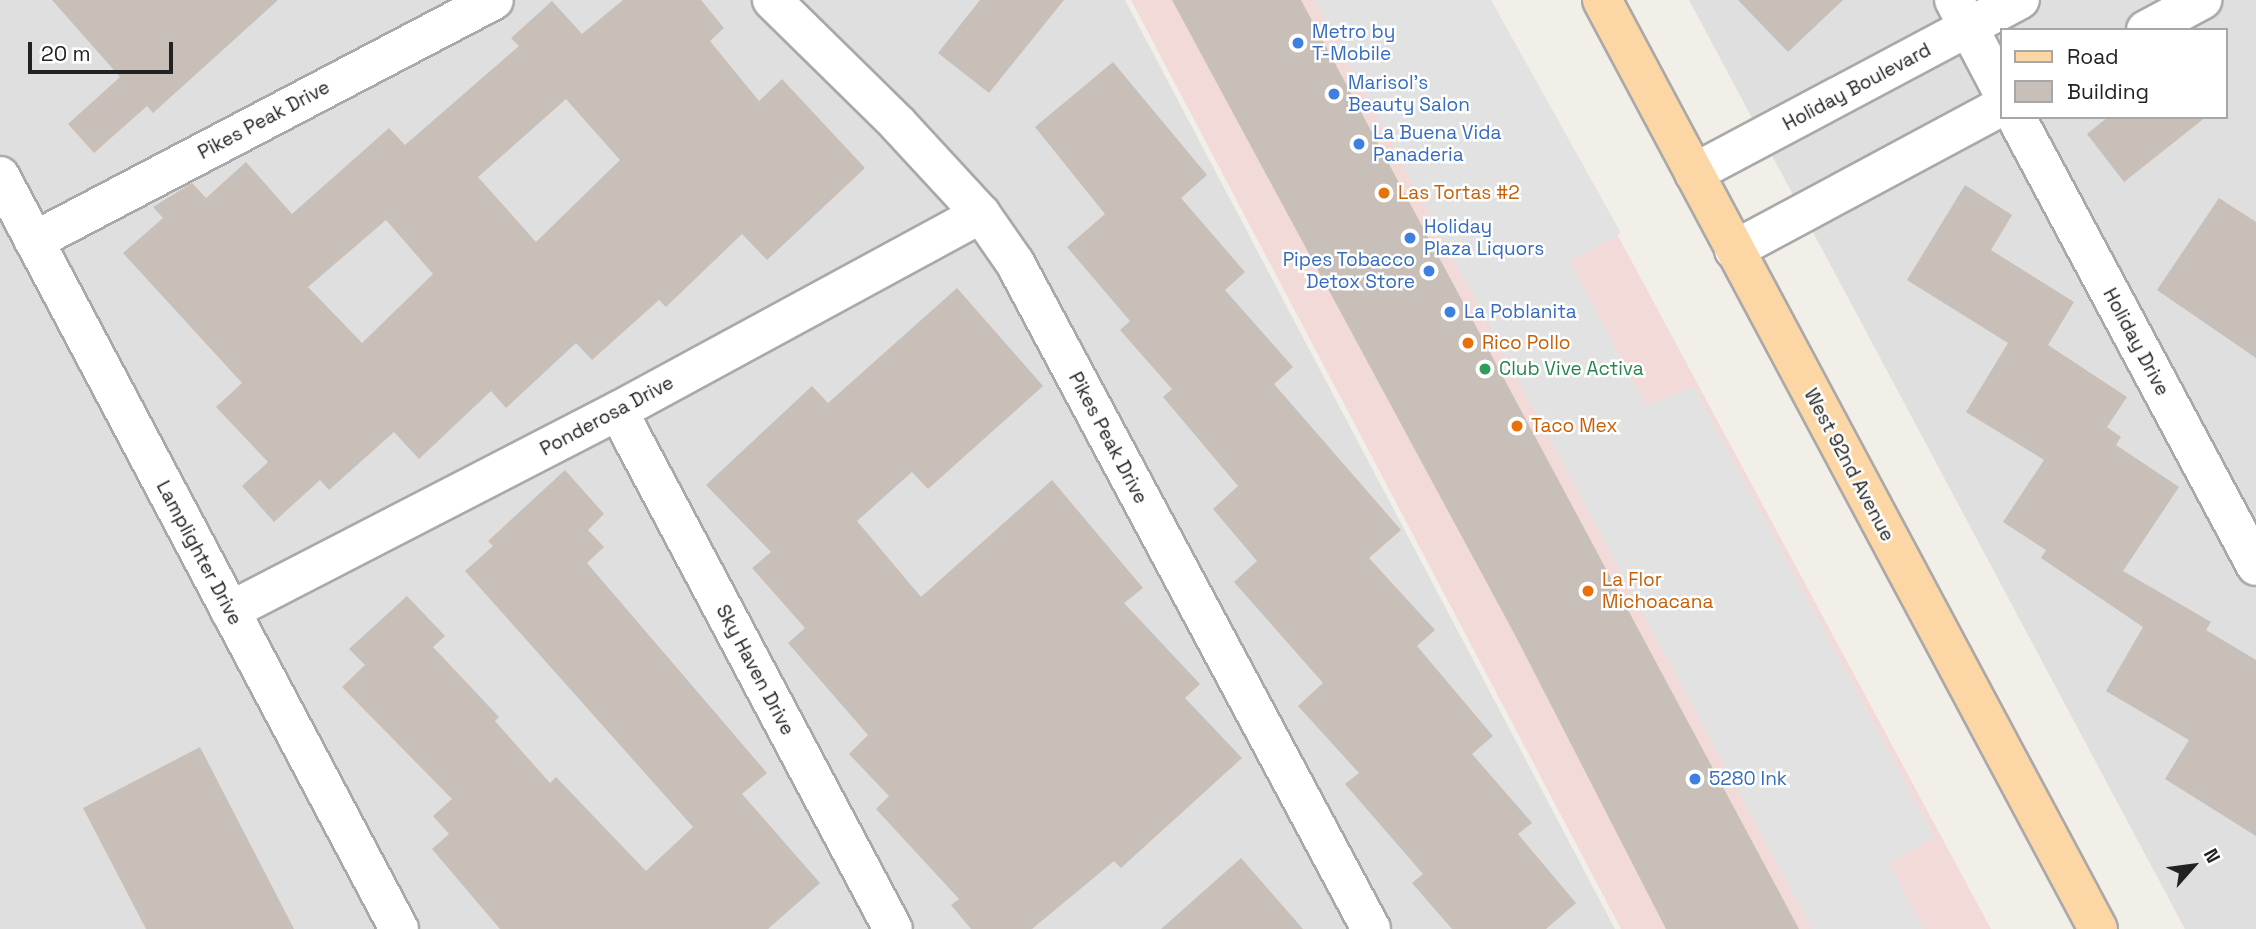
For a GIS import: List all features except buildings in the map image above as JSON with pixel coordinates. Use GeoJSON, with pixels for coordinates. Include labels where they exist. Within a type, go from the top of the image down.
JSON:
{"type":"FeatureCollection","features":[{"type":"Feature","properties":{"kind":"main road","name":"West 92nd Avenue"},"geometry":{"type":"LineString","coordinates":[[1602,0],[2098,929]]}},
{"type":"Feature","properties":{"kind":"street","name":"Pikes Peak Drive"},"geometry":{"type":"LineString","coordinates":[[34,241],[494,0]]}},
{"type":"Feature","properties":{"kind":"street","name":"Pikes Peak Drive"},"geometry":{"type":"LineString","coordinates":[[772,0],[897,123],[981,214],[1015,263],[1371,929]]}},
{"type":"Feature","properties":{"kind":"street","name":"Holiday Boulevard"},"geometry":{"type":"LineString","coordinates":[[1694,173],[1961,14],[2021,0]]}},
{"type":"Feature","properties":{"kind":"street"},"geometry":{"type":"LineString","coordinates":[[2150,28],[2202,0]]}},
{"type":"Feature","properties":{"kind":"street"},"geometry":{"type":"LineString","coordinates":[[1961,14],[2000,87]]}},
{"type":"Feature","properties":{"kind":"street"},"geometry":{"type":"LineString","coordinates":[[1734,250],[2000,107]]}},
{"type":"Feature","properties":{"kind":"street","name":"Holiday Drive"},"geometry":{"type":"LineString","coordinates":[[2017,119],[2256,566]]}},
{"type":"Feature","properties":{"kind":"street","name":"Lamplighter Drive"},"geometry":{"type":"LineString","coordinates":[[0,176],[399,929]]}},
{"type":"Feature","properties":{"kind":"street","name":"Ponderosa Drive"},"geometry":{"type":"LineString","coordinates":[[230,611],[618,411],[981,214]]}},
{"type":"Feature","properties":{"kind":"street","name":"Sky Haven Drive"},"geometry":{"type":"LineString","coordinates":[[618,411],[893,929]]}},
{"type":"Feature","properties":{"kind":"shaded area"},"geometry":{"type":"Polygon","coordinates":[[[0,0],[1125,0],[1615,929],[0,929],[0,0]]]}},
{"type":"Feature","properties":{"kind":"shaded area"},"geometry":{"type":"Polygon","coordinates":[[[1131,0],[1491,0],[1991,929],[1621,929],[1131,0]]]}},
{"type":"Feature","properties":{"kind":"shaded area"},"geometry":{"type":"Polygon","coordinates":[[[1315,0],[1491,0],[1621,233],[1570,261],[1646,405],[1694,387],[1935,837],[1889,863],[1924,929],[1812,929],[1315,0]]]}},
{"type":"Feature","properties":{"kind":"shaded area"},"geometry":{"type":"Polygon","coordinates":[[[1689,0],[2256,0],[2256,929],[2185,929],[1689,0]]]}},
{"type":"Feature","properties":{"kind":"place","name":"Metro by T-Mobile"},"geometry":{"type":"Point","coordinates":[1298,43]}},
{"type":"Feature","properties":{"kind":"place","name":"Marisol's Beauty Salon"},"geometry":{"type":"Point","coordinates":[1334,94]}},
{"type":"Feature","properties":{"kind":"place","name":"La Buena Vida Panaderia"},"geometry":{"type":"Point","coordinates":[1359,144]}},
{"type":"Feature","properties":{"kind":"place","name":"Las Tortas #2"},"geometry":{"type":"Point","coordinates":[1384,193]}},
{"type":"Feature","properties":{"kind":"place","name":"Holiday Plaza Liquors"},"geometry":{"type":"Point","coordinates":[1410,238]}},
{"type":"Feature","properties":{"kind":"place","name":"Pipes Tobacco Detox Store"},"geometry":{"type":"Point","coordinates":[1429,271]}},
{"type":"Feature","properties":{"kind":"place","name":"La Poblanita"},"geometry":{"type":"Point","coordinates":[1450,312]}},
{"type":"Feature","properties":{"kind":"place","name":"Rico Pollo"},"geometry":{"type":"Point","coordinates":[1468,343]}},
{"type":"Feature","properties":{"kind":"place","name":"Club Vive Activa"},"geometry":{"type":"Point","coordinates":[1485,369]}},
{"type":"Feature","properties":{"kind":"place","name":"Taco Mex"},"geometry":{"type":"Point","coordinates":[1517,426]}},
{"type":"Feature","properties":{"kind":"place","name":"La Flor Michoacana"},"geometry":{"type":"Point","coordinates":[1588,591]}},
{"type":"Feature","properties":{"kind":"place","name":"5280 Ink"},"geometry":{"type":"Point","coordinates":[1695,779]}}]}
